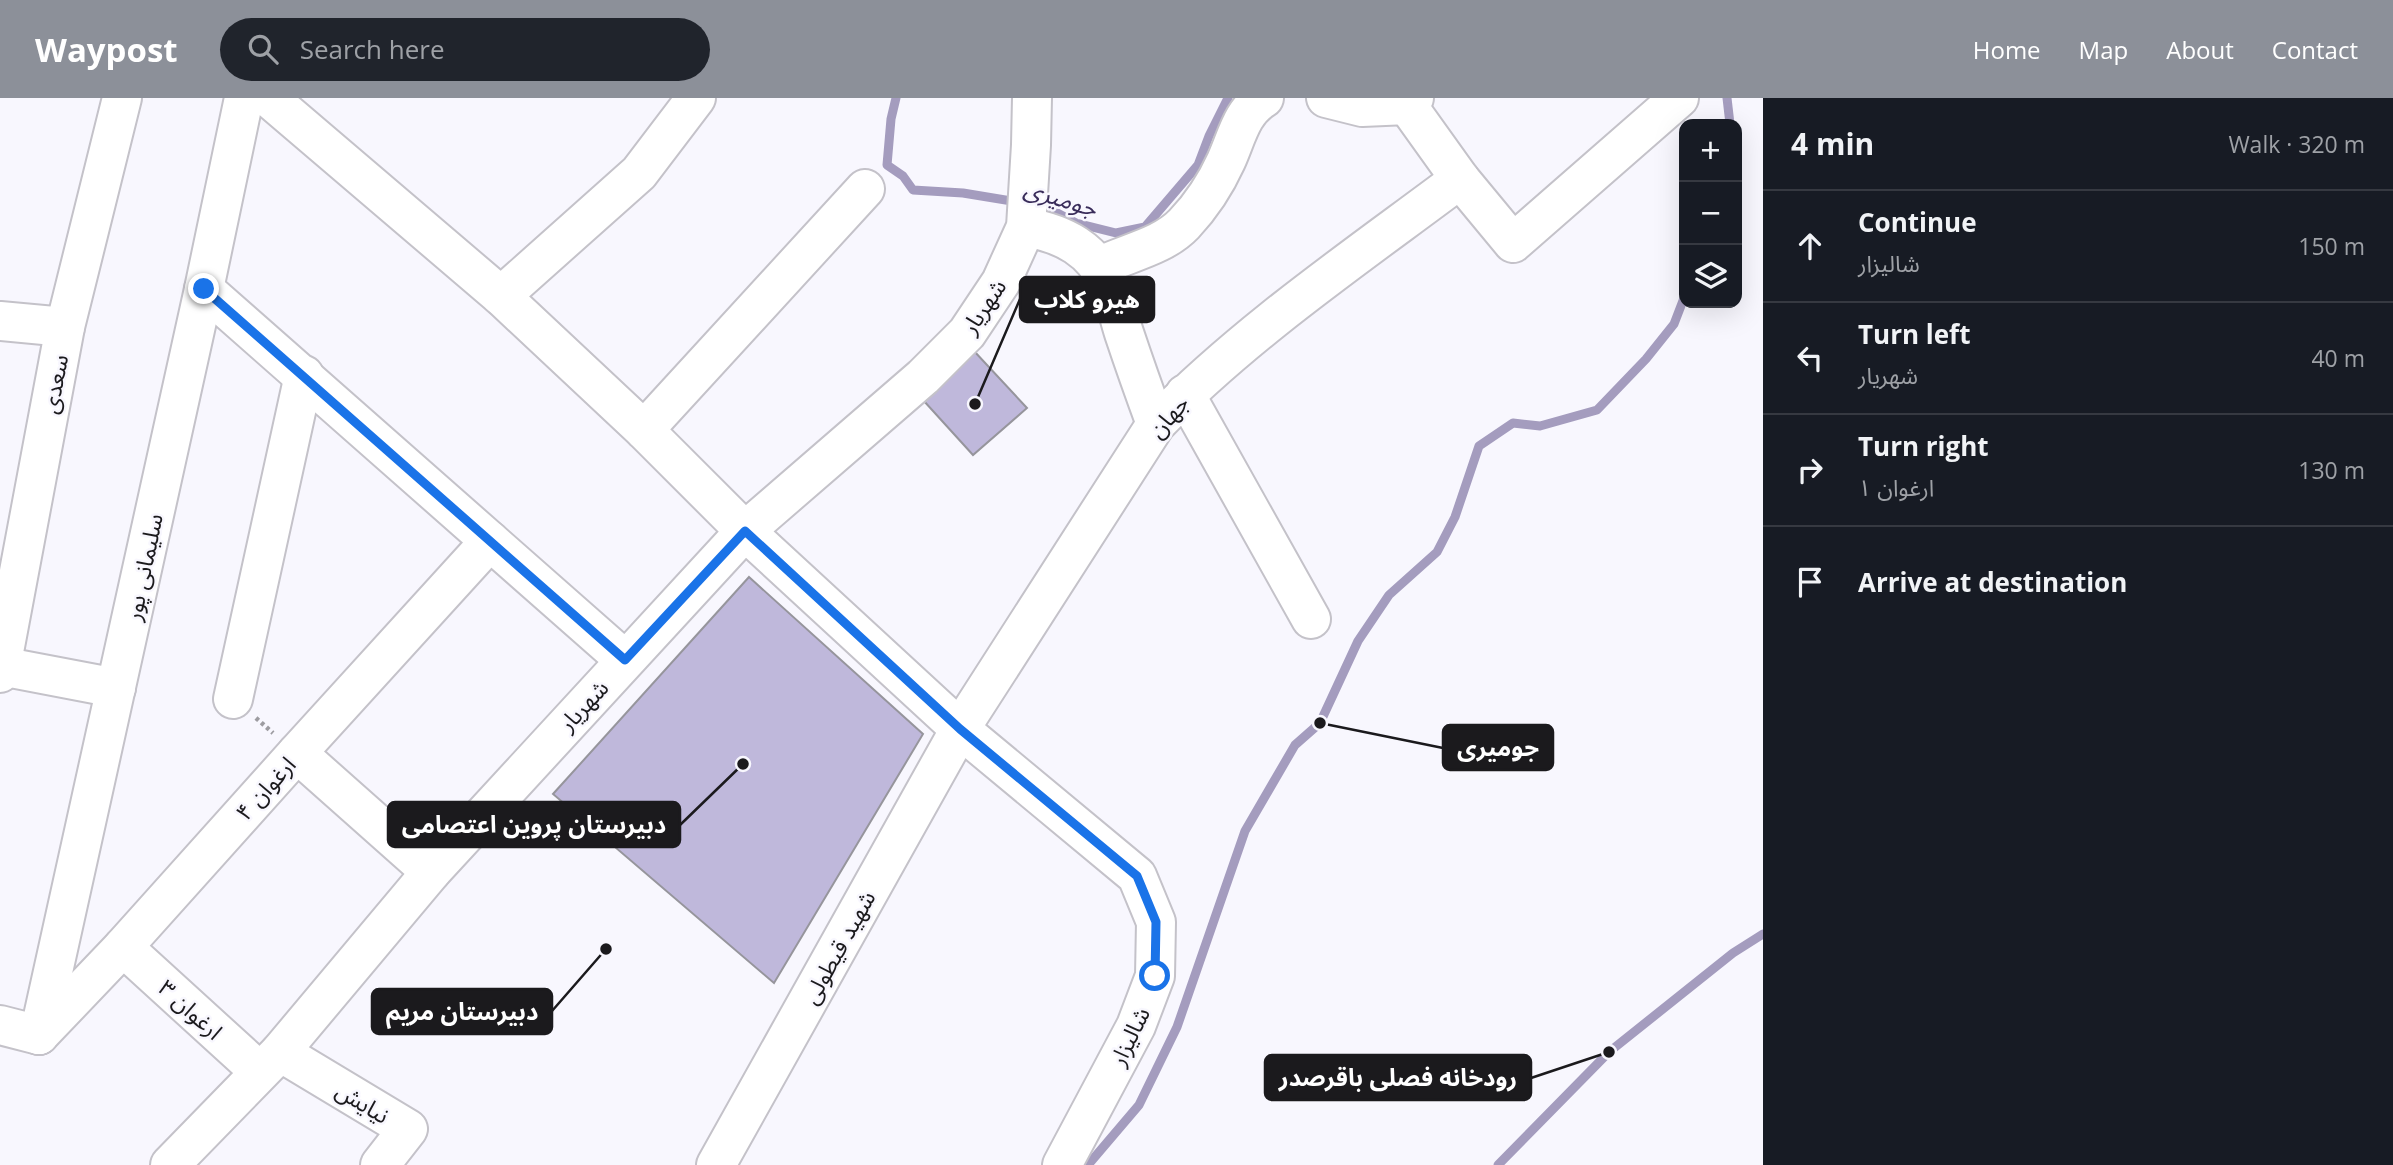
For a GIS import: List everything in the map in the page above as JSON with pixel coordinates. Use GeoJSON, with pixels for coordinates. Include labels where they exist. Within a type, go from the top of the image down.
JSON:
{"type":"FeatureCollection","features":[{"type":"Feature","properties":{"kind":"street","name":"سعدی"},"geometry":{"type":"LineString","coordinates":[[1,668],[65,327],[122,98]]}},
{"type":"Feature","properties":{"kind":"street","name":"سلیمانی پور"},"geometry":{"type":"LineString","coordinates":[[39,1035],[244,98]]}},
{"type":"Feature","properties":{"kind":"street","name":"شالیزار"},"geometry":{"type":"LineString","coordinates":[[269,98],[501,296],[644,430],[745,531],[960,729],[1137,876],[1156,922],[1155,976],[1136,1026],[1062,1165]]}},
{"type":"Feature","properties":{"kind":"street"},"geometry":{"type":"LineString","coordinates":[[501,296],[639,173],[696,98]]}},
{"type":"Feature","properties":{"kind":"street","name":"شهریار"},"geometry":{"type":"LineString","coordinates":[[170,1165],[269,1061],[431,872],[745,531],[923,377],[967,333],[1001,282],[1027,207],[1032,98]]}},
{"type":"Feature","properties":{"kind":"street"},"geometry":{"type":"LineString","coordinates":[[1098,267],[1120,256],[1146,248],[1183,226],[1206,196],[1226,161],[1237,131],[1253,105],[1264,98]]}},
{"type":"Feature","properties":{"kind":"street"},"geometry":{"type":"LineString","coordinates":[[1325,98],[1362,107],[1408,100],[1460,179],[1513,243],[1679,98]]}},
{"type":"Feature","properties":{"kind":"street","name":"جهان"},"geometry":{"type":"LineString","coordinates":[[960,729],[1156,424],[1185,394],[1267,324],[1460,179]]}},
{"type":"Feature","properties":{"kind":"street"},"geometry":{"type":"LineString","coordinates":[[644,430],[864,189]]}},
{"type":"Feature","properties":{"kind":"street"},"geometry":{"type":"LineString","coordinates":[[1027,207],[1055,232],[1083,250],[1110,287],[1156,424]]}},
{"type":"Feature","properties":{"kind":"street"},"geometry":{"type":"LineString","coordinates":[[204,289],[625,660]]}},
{"type":"Feature","properties":{"kind":"street"},"geometry":{"type":"LineString","coordinates":[[0,321],[65,327]]}},
{"type":"Feature","properties":{"kind":"street"},"geometry":{"type":"LineString","coordinates":[[233,699],[304,375]]}},
{"type":"Feature","properties":{"kind":"street"},"geometry":{"type":"LineString","coordinates":[[1185,394],[1311,619]]}},
{"type":"Feature","properties":{"kind":"street","name":"ارغوان ۴"},"geometry":{"type":"LineString","coordinates":[[39,1035],[123,947],[490,541]]}},
{"type":"Feature","properties":{"kind":"street"},"geometry":{"type":"LineString","coordinates":[[1,668],[116,688]]}},
{"type":"Feature","properties":{"kind":"street","name":"شهید قیطولی"},"geometry":{"type":"LineString","coordinates":[[716,1165],[960,729]]}},
{"type":"Feature","properties":{"kind":"street"},"geometry":{"type":"LineString","coordinates":[[297,752],[431,872]]}},
{"type":"Feature","properties":{"kind":"street","name":"ارغوان ۳"},"geometry":{"type":"LineString","coordinates":[[123,947],[269,1061]]}},
{"type":"Feature","properties":{"kind":"street"},"geometry":{"type":"LineString","coordinates":[[0,1025],[39,1035]]}},
{"type":"Feature","properties":{"kind":"street","name":"نیایش"},"geometry":{"type":"LineString","coordinates":[[269,1061],[408,1129],[380,1165]]}},
{"type":"Feature","properties":{"kind":"path"},"geometry":{"type":"LineString","coordinates":[[233,699],[297,752]]}},
{"type":"Feature","properties":{"kind":"building"},"geometry":{"type":"Polygon","coordinates":[[[974,351],[1027,408],[973,455],[923,400],[974,351]]]}},
{"type":"Feature","properties":{"kind":"building"},"geometry":{"type":"Polygon","coordinates":[[[749,577],[923,734],[774,983],[553,794],[749,577]]]}},
{"type":"Feature","properties":{"kind":"waterway","name":"جومیری"},"geometry":{"type":"LineString","coordinates":[[896,98],[891,119],[887,165],[903,176],[913,190],[963,193],[1018,202]]}},
{"type":"Feature","properties":{"kind":"waterway","name":"جومیری"},"geometry":{"type":"LineString","coordinates":[[1036,205],[1046,207],[1076,223],[1116,233],[1145,227],[1198,165],[1228,98]]}},
{"type":"Feature","properties":{"kind":"waterway","name":"جومیری"},"geometry":{"type":"LineString","coordinates":[[1727,98],[1729,119]]}},
{"type":"Feature","properties":{"kind":"waterway","name":"جومیری"},"geometry":{"type":"LineString","coordinates":[[1088,1165],[1139,1105],[1177,1027],[1245,831],[1295,745],[1320,723],[1358,641],[1389,595],[1437,552],[1455,517],[1479,446],[1513,423],[1540,426],[1597,410],[1646,359],[1674,324],[1680,308]]}},
{"type":"Feature","properties":{"kind":"waterway"},"geometry":{"type":"LineString","coordinates":[[1498,1165],[1609,1052],[1733,953],[1763,934]]}},
{"type":"Feature","properties":{"kind":"place","name":"هیرو کلاب"},"geometry":{"type":"Point","coordinates":[975,404]}},
{"type":"Feature","properties":{"kind":"place","name":"جومیری"},"geometry":{"type":"Point","coordinates":[1320,723]}},
{"type":"Feature","properties":{"kind":"place","name":"دبیرستان پروین اعتصامی"},"geometry":{"type":"Point","coordinates":[743,764]}},
{"type":"Feature","properties":{"kind":"place","name":"دبیرستان مریم"},"geometry":{"type":"Point","coordinates":[606,949]}},
{"type":"Feature","properties":{"kind":"place","name":"رودخانه فصلی باقرصدر"},"geometry":{"type":"Point","coordinates":[1609,1052]}},
{"type":"Feature","properties":{"kind":"route"},"geometry":{"type":"LineString","coordinates":[[204,289],[625,660],[745,531],[960,729],[1137,876],[1156,922],[1155,976]]}}]}
